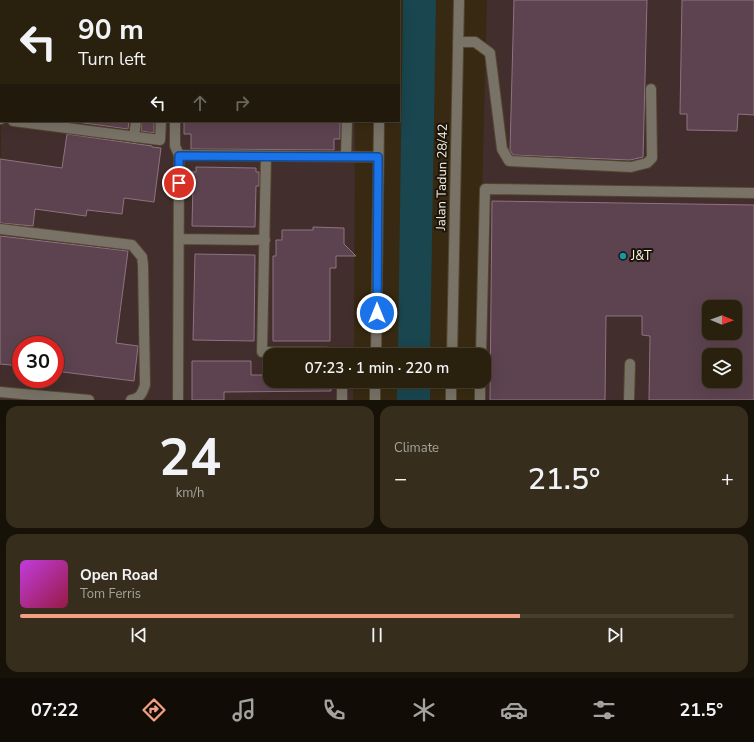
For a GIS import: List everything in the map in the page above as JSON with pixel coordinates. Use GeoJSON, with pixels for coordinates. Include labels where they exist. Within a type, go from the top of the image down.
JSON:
{"type":"FeatureCollection","features":[{"type":"Feature","properties":{"kind":"street","name":"Jalan Tadun 28/42"},"geometry":{"type":"LineString","coordinates":[[452,348],[459,0]]}},
{"type":"Feature","properties":{"kind":"street"},"geometry":{"type":"LineString","coordinates":[[458,42],[475,42],[490,53],[502,149],[509,161],[631,167],[647,163],[652,158],[652,89]]}},
{"type":"Feature","properties":{"kind":"street"},"geometry":{"type":"LineString","coordinates":[[25,122],[160,140],[161,122]]}},
{"type":"Feature","properties":{"kind":"street"},"geometry":{"type":"LineString","coordinates":[[134,136],[136,122]]}},
{"type":"Feature","properties":{"kind":"street"},"geometry":{"type":"LineString","coordinates":[[175,122],[175,146],[179,156],[180,239],[178,400]]}},
{"type":"Feature","properties":{"kind":"street"},"geometry":{"type":"LineString","coordinates":[[346,157],[347,122]]}},
{"type":"Feature","properties":{"kind":"street"},"geometry":{"type":"LineString","coordinates":[[376,348],[378,122]]}},
{"type":"Feature","properties":{"kind":"street"},"geometry":{"type":"LineString","coordinates":[[179,156],[378,157]]}},
{"type":"Feature","properties":{"kind":"street"},"geometry":{"type":"LineString","coordinates":[[263,352],[266,156]]}},
{"type":"Feature","properties":{"kind":"street"},"geometry":{"type":"LineString","coordinates":[[481,348],[485,189],[754,193]]}},
{"type":"Feature","properties":{"kind":"street"},"geometry":{"type":"LineString","coordinates":[[0,229],[132,245],[142,257],[144,385],[142,395],[131,400]]}},
{"type":"Feature","properties":{"kind":"street"},"geometry":{"type":"LineString","coordinates":[[180,239],[265,240]]}},
{"type":"Feature","properties":{"kind":"street"},"geometry":{"type":"LineString","coordinates":[[630,364],[630,400]]}},
{"type":"Feature","properties":{"kind":"street"},"geometry":{"type":"LineString","coordinates":[[342,388],[342,400]]}},
{"type":"Feature","properties":{"kind":"street"},"geometry":{"type":"LineString","coordinates":[[375,388],[375,400]]}},
{"type":"Feature","properties":{"kind":"street"},"geometry":{"type":"LineString","coordinates":[[451,388],[451,400]]}},
{"type":"Feature","properties":{"kind":"street"},"geometry":{"type":"LineString","coordinates":[[480,388],[480,400]]}},
{"type":"Feature","properties":{"kind":"street"},"geometry":{"type":"LineString","coordinates":[[0,392],[89,400]]}},
{"type":"Feature","properties":{"kind":"shaded area"},"geometry":{"type":"Polygon","coordinates":[[[487,0],[754,0],[754,400],[477,400],[481,388],[491,388],[491,348],[478,348],[487,0]]]}},
{"type":"Feature","properties":{"kind":"shaded area"},"geometry":{"type":"Polygon","coordinates":[[[1,122],[355,122],[354,348],[263,348],[263,388],[353,388],[353,400],[0,400],[1,122]]]}},
{"type":"Feature","properties":{"kind":"water"},"geometry":{"type":"Polygon","coordinates":[[[403,0],[436,0],[430,348],[398,348],[403,0]]]}},
{"type":"Feature","properties":{"kind":"water"},"geometry":{"type":"Polygon","coordinates":[[[397,388],[430,388],[430,400],[397,400],[397,388]]]}},
{"type":"Feature","properties":{"kind":"building"},"geometry":{"type":"Polygon","coordinates":[[[514,0],[647,0],[643,157],[630,160],[513,155],[510,150],[514,0]]]}},
{"type":"Feature","properties":{"kind":"building"},"geometry":{"type":"Polygon","coordinates":[[[682,0],[754,0],[754,115],[738,114],[737,131],[687,130],[687,114],[680,114],[682,0]]]}},
{"type":"Feature","properties":{"kind":"building"},"geometry":{"type":"Polygon","coordinates":[[[76,122],[129,122],[128,129],[76,122]]]}},
{"type":"Feature","properties":{"kind":"building"},"geometry":{"type":"Polygon","coordinates":[[[142,122],[154,122],[154,133],[141,131],[142,122]]]}},
{"type":"Feature","properties":{"kind":"building"},"geometry":{"type":"Polygon","coordinates":[[[184,122],[340,122],[340,139],[334,139],[334,150],[191,149],[191,134],[184,134],[184,122]]]}},
{"type":"Feature","properties":{"kind":"building"},"geometry":{"type":"Polygon","coordinates":[[[67,134],[161,148],[154,202],[124,198],[122,214],[87,210],[86,216],[35,209],[33,226],[0,223],[0,159],[62,168],[67,134]]]}},
{"type":"Feature","properties":{"kind":"building"},"geometry":{"type":"Polygon","coordinates":[[[196,167],[256,168],[256,172],[259,172],[259,186],[256,186],[255,227],[192,226],[193,183],[190,183],[190,172],[196,172],[196,167]]]}},
{"type":"Feature","properties":{"kind":"building","name":"J&T"},"geometry":{"type":"Polygon","coordinates":[[[492,201],[754,205],[754,400],[649,400],[650,336],[642,335],[642,316],[606,316],[605,400],[490,400],[492,201]]]}},
{"type":"Feature","properties":{"kind":"building"},"geometry":{"type":"Polygon","coordinates":[[[313,227],[344,228],[344,244],[356,256],[336,256],[336,268],[330,268],[330,341],[273,341],[273,256],[276,256],[276,240],[282,240],[282,230],[313,230],[313,227]]]}},
{"type":"Feature","properties":{"kind":"building"},"geometry":{"type":"Polygon","coordinates":[[[0,236],[128,251],[116,343],[138,346],[134,381],[64,372],[64,336],[12,336],[12,365],[0,364],[0,236]]]}},
{"type":"Feature","properties":{"kind":"building"},"geometry":{"type":"Polygon","coordinates":[[[195,254],[255,255],[254,341],[193,340],[195,254]]]}},
{"type":"Feature","properties":{"kind":"building"},"geometry":{"type":"Polygon","coordinates":[[[192,361],[251,361],[251,375],[263,375],[263,388],[331,388],[331,391],[224,392],[224,400],[192,400],[192,361]]]}},
{"type":"Feature","properties":{"kind":"place","name":"J&T"},"geometry":{"type":"Point","coordinates":[623,256]}},
{"type":"Feature","properties":{"kind":"route"},"geometry":{"type":"LineString","coordinates":[[179,183],[179,156],[378,157],[377,313]]}}]}
